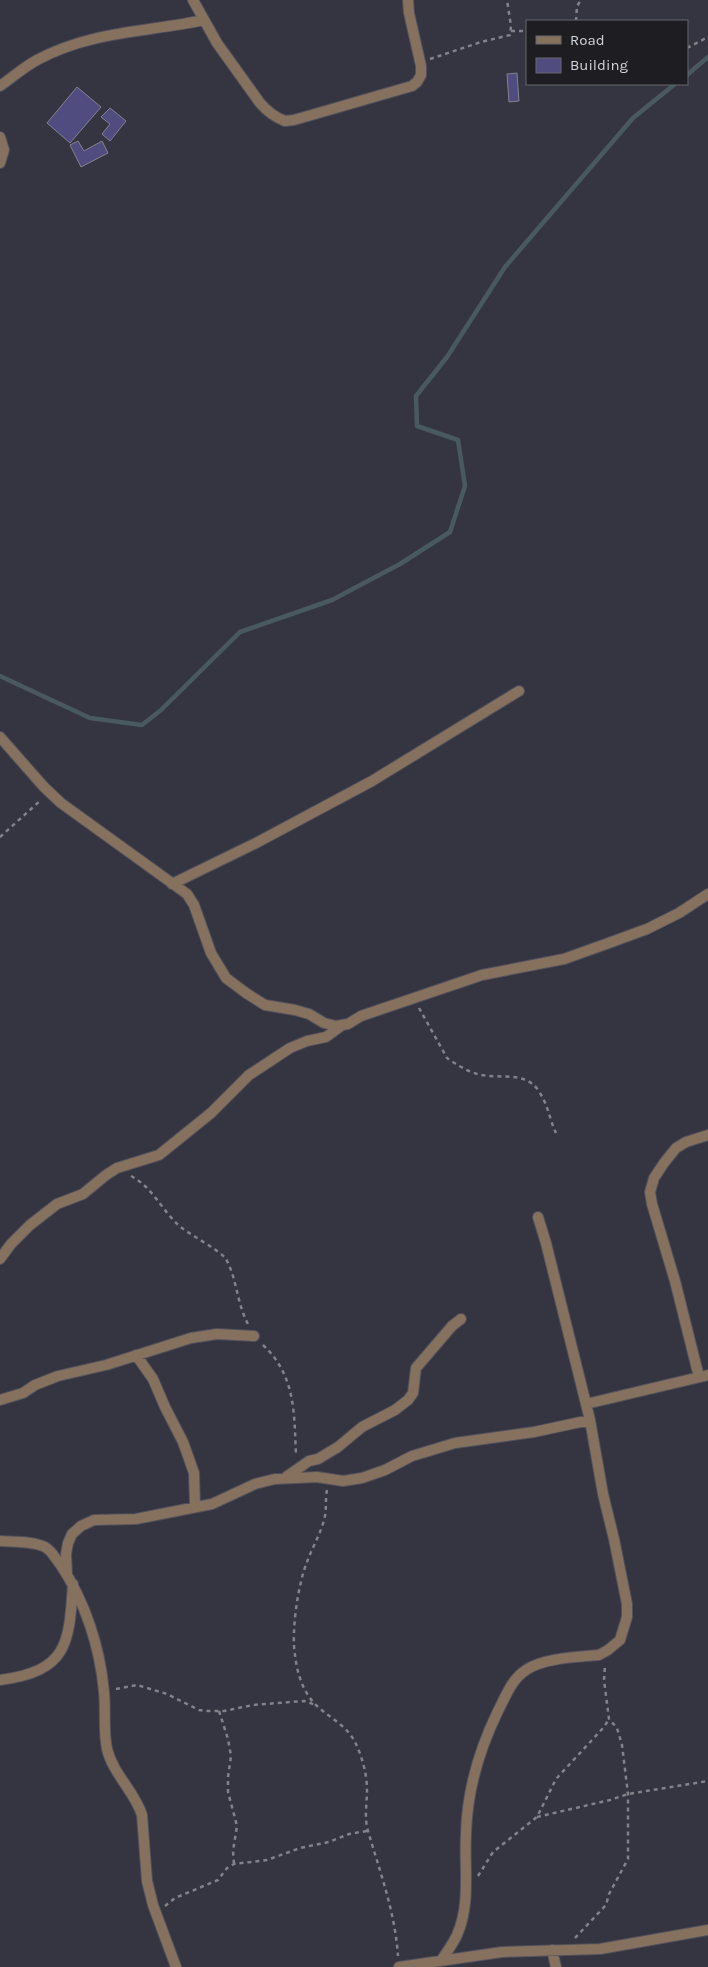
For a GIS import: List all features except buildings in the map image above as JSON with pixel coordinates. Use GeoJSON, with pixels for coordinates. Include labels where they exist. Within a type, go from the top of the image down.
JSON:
{"type":"FeatureCollection","features":[{"type":"Feature","properties":{"kind":"street"},"geometry":{"type":"LineString","coordinates":[[192,0],[242,80],[272,115],[285,121],[412,86],[417,82],[421,75],[420,64],[407,0]]}},
{"type":"Feature","properties":{"kind":"street"},"geometry":{"type":"LineString","coordinates":[[0,86],[30,64],[63,49],[120,32],[204,20]]}},
{"type":"Feature","properties":{"kind":"street"},"geometry":{"type":"LineString","coordinates":[[0,137],[4,150],[0,163]]}},
{"type":"Feature","properties":{"kind":"street"},"geometry":{"type":"LineString","coordinates":[[172,884],[256,843],[372,780],[519,691]]}},
{"type":"Feature","properties":{"kind":"street"},"geometry":{"type":"LineString","coordinates":[[0,737],[49,792],[73,812],[187,894],[194,905],[211,953],[226,978],[266,1005],[296,1010],[309,1014],[324,1023],[341,1026]]}},
{"type":"Feature","properties":{"kind":"street"},"geometry":{"type":"LineString","coordinates":[[0,1259],[11,1244],[57,1204],[84,1194],[117,1168],[159,1155],[212,1113],[248,1076],[290,1048],[307,1041],[326,1037],[341,1026],[361,1016],[482,975],[564,959],[648,929],[679,913],[708,894]]}},
{"type":"Feature","properties":{"kind":"street"},"geometry":{"type":"LineString","coordinates":[[586,1404],[703,1376],[650,1192],[654,1178],[676,1148],[686,1142],[708,1135]]}},
{"type":"Feature","properties":{"kind":"street"},"geometry":{"type":"LineString","coordinates":[[441,1961],[457,1935],[465,1903],[466,1834],[469,1805],[480,1755],[491,1725],[509,1688],[525,1671],[536,1665],[599,1655],[608,1650],[620,1640],[627,1617],[627,1604],[603,1494],[590,1420],[538,1217]]}},
{"type":"Feature","properties":{"kind":"street"},"geometry":{"type":"LineString","coordinates":[[285,1478],[297,1469],[338,1447],[362,1427],[395,1410],[408,1400],[413,1393],[416,1368],[452,1326],[461,1319]]}},
{"type":"Feature","properties":{"kind":"street"},"geometry":{"type":"LineString","coordinates":[[0,1400],[22,1393],[58,1376],[106,1365],[190,1338],[217,1334],[254,1336]]}},
{"type":"Feature","properties":{"kind":"street"},"geometry":{"type":"LineString","coordinates":[[136,1355],[153,1379],[183,1442],[194,1473],[195,1506]]}},
{"type":"Feature","properties":{"kind":"street"},"geometry":{"type":"LineString","coordinates":[[67,1574],[68,1543],[72,1534],[81,1526],[94,1520],[136,1519],[162,1515],[195,1506],[212,1504],[254,1484],[285,1478],[317,1477],[343,1481],[362,1478],[384,1470],[405,1459],[455,1444],[534,1432],[590,1420]]}},
{"type":"Feature","properties":{"kind":"street"},"geometry":{"type":"LineString","coordinates":[[0,1541],[44,1547],[50,1550],[73,1584],[91,1627],[104,1691],[107,1748],[119,1776],[139,1806],[142,1815],[147,1882],[176,1967]]}},
{"type":"Feature","properties":{"kind":"street"},"geometry":{"type":"LineString","coordinates":[[0,1680],[24,1677],[54,1661],[65,1645],[70,1622],[73,1584]]}},
{"type":"Feature","properties":{"kind":"street"},"geometry":{"type":"LineString","coordinates":[[399,1967],[502,1952],[600,1949],[629,1946],[708,1930]]}},
{"type":"Feature","properties":{"kind":"street"},"geometry":{"type":"LineString","coordinates":[[552,1950],[556,1967]]}},
{"type":"Feature","properties":{"kind":"path"},"geometry":{"type":"LineString","coordinates":[[420,64],[434,57],[481,42],[507,37],[511,31],[507,0]]}},
{"type":"Feature","properties":{"kind":"path"},"geometry":{"type":"LineString","coordinates":[[576,20],[577,6],[581,0]]}},
{"type":"Feature","properties":{"kind":"path"},"geometry":{"type":"LineString","coordinates":[[511,31],[526,30]]}},
{"type":"Feature","properties":{"kind":"path"},"geometry":{"type":"LineString","coordinates":[[688,47],[708,37]]}},
{"type":"Feature","properties":{"kind":"path"},"geometry":{"type":"LineString","coordinates":[[0,837],[49,792]]}},
{"type":"Feature","properties":{"kind":"path"},"geometry":{"type":"LineString","coordinates":[[414,998],[446,1058],[476,1074],[520,1078],[532,1082],[546,1102],[556,1133]]}},
{"type":"Feature","properties":{"kind":"path"},"geometry":{"type":"LineString","coordinates":[[117,1168],[147,1186],[169,1216],[180,1226],[225,1257],[235,1281],[246,1321],[254,1336],[281,1364],[286,1377],[294,1406],[297,1469]]}},
{"type":"Feature","properties":{"kind":"path"},"geometry":{"type":"LineString","coordinates":[[329,1479],[324,1522],[302,1575],[294,1623],[294,1653],[299,1676],[307,1694],[316,1705],[348,1731],[356,1744],[365,1771],[368,1831],[381,1870],[396,1933],[399,1967]]}},
{"type":"Feature","properties":{"kind":"path"},"geometry":{"type":"LineString","coordinates":[[565,1950],[606,1904],[620,1872],[626,1864],[629,1842],[628,1794],[622,1744],[616,1728],[609,1719],[604,1680],[608,1650]]}},
{"type":"Feature","properties":{"kind":"path"},"geometry":{"type":"LineString","coordinates":[[104,1691],[137,1685],[167,1694],[199,1710],[219,1711],[304,1701],[316,1705]]}},
{"type":"Feature","properties":{"kind":"path"},"geometry":{"type":"LineString","coordinates":[[219,1711],[231,1756],[228,1792],[237,1826],[234,1864]]}},
{"type":"Feature","properties":{"kind":"path"},"geometry":{"type":"LineString","coordinates":[[466,1893],[493,1852],[537,1817],[556,1780],[609,1719]]}},
{"type":"Feature","properties":{"kind":"path"},"geometry":{"type":"LineString","coordinates":[[537,1817],[628,1794],[708,1782]]}},
{"type":"Feature","properties":{"kind":"path"},"geometry":{"type":"LineString","coordinates":[[156,1912],[175,1898],[218,1880],[227,1868],[234,1864],[267,1860],[300,1848],[330,1842],[349,1834],[368,1831]]}},
{"type":"Feature","properties":{"kind":"waterway"},"geometry":{"type":"LineString","coordinates":[[688,74],[708,57]]}},
{"type":"Feature","properties":{"kind":"waterway"},"geometry":{"type":"LineString","coordinates":[[0,676],[90,718],[142,725],[161,710],[240,632],[332,600],[400,564],[450,532],[465,486],[458,440],[417,426],[416,396],[447,357],[505,267],[633,118],[674,85]]}}]}
